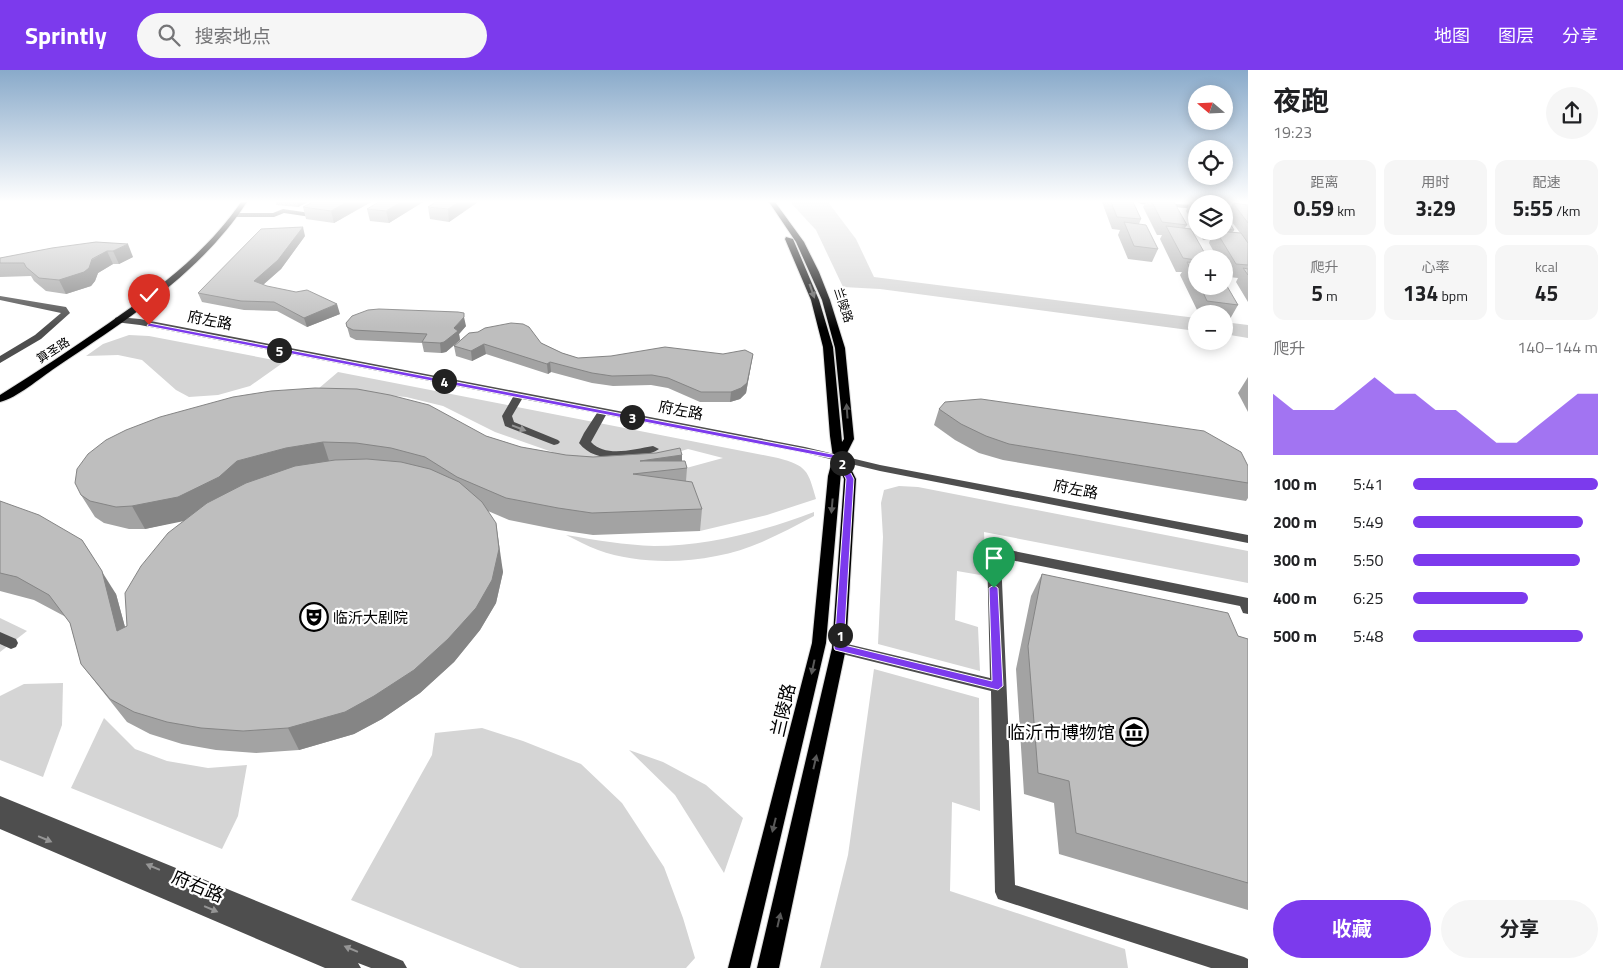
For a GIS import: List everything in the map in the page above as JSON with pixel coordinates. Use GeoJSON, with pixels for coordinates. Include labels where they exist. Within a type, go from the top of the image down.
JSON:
{"type":"FeatureCollection","features":[{"type":"Feature","properties":{"kind":"main road","name":"算圣路"},"geometry":{"type":"LineString","coordinates":[[0,391],[94,332],[118,320],[131,306],[202,244]]}},
{"type":"Feature","properties":{"kind":"main road","name":"算圣路"},"geometry":{"type":"LineString","coordinates":[[0,399],[138,308],[180,273],[211,244]]}},
{"type":"Feature","properties":{"kind":"main road","name":"兰陵路"},"geometry":{"type":"LineString","coordinates":[[768,968],[839,648],[850,479],[839,458],[835,436],[828,347],[815,300],[791,244]]}},
{"type":"Feature","properties":{"kind":"main road","name":"兰陵路"},"geometry":{"type":"LineString","coordinates":[[739,968],[819,643],[834,476],[839,458],[849,439],[840,348],[826,300],[801,244]]}},
{"type":"Feature","properties":{"kind":"street"},"geometry":{"type":"LineString","coordinates":[[0,298],[63,309],[66,313],[38,337],[0,360]]}},
{"type":"Feature","properties":{"kind":"street"},"geometry":{"type":"LineString","coordinates":[[0,304],[21,302]]}},
{"type":"Feature","properties":{"kind":"street","name":"府左路"},"geometry":{"type":"LineString","coordinates":[[118,320],[135,326],[805,454],[879,463],[1248,534]]}},
{"type":"Feature","properties":{"kind":"street","name":"府左路"},"geometry":{"type":"LineString","coordinates":[[118,320],[140,322],[1248,539]]}},
{"type":"Feature","properties":{"kind":"street"},"geometry":{"type":"LineString","coordinates":[[517,399],[507,416],[509,424],[554,442]]}},
{"type":"Feature","properties":{"kind":"street"},"geometry":{"type":"LineString","coordinates":[[601,415],[588,433],[585,443],[589,449],[601,453],[617,454],[653,449]]}},
{"type":"Feature","properties":{"kind":"street"},"geometry":{"type":"LineString","coordinates":[[1244,968],[1005,892],[994,552],[1245,602],[1248,609]]}},
{"type":"Feature","properties":{"kind":"street"},"geometry":{"type":"LineString","coordinates":[[839,648],[998,686]]}},
{"type":"Feature","properties":{"kind":"street","name":"府右路"},"geometry":{"type":"LineString","coordinates":[[0,804],[396,968]]}},
{"type":"Feature","properties":{"kind":"street","name":"府右路"},"geometry":{"type":"LineString","coordinates":[[0,820],[350,968]]}},
{"type":"Feature","properties":{"kind":"shaded area"},"geometry":{"type":"Polygon","coordinates":[[[823,244],[858,244],[874,277],[1188,317],[1188,330],[880,289],[843,287],[823,244]]]}},
{"type":"Feature","properties":{"kind":"shaded area"},"geometry":{"type":"Polygon","coordinates":[[[1233,323],[1248,325],[1248,338],[1233,336],[1233,323]]]}},
{"type":"Feature","properties":{"kind":"shaded area"},"geometry":{"type":"Polygon","coordinates":[[[129,335],[149,336],[284,362],[250,386],[218,395],[189,397],[176,390],[142,360],[118,355],[86,356],[103,344],[129,335]]]}},
{"type":"Feature","properties":{"kind":"shaded area"},"geometry":{"type":"Polygon","coordinates":[[[338,372],[778,458],[795,464],[805,471],[811,481],[816,499],[767,515],[700,531],[679,470],[723,458],[688,449],[661,457],[627,461],[558,454],[495,432],[443,406],[406,397],[318,389],[338,372]]]}},
{"type":"Feature","properties":{"kind":"shaded area"},"geometry":{"type":"Polygon","coordinates":[[[899,486],[918,487],[1248,551],[1248,583],[984,532],[986,576],[957,571],[955,620],[978,627],[980,671],[878,644],[883,537],[881,503],[884,490],[899,486]]]}},
{"type":"Feature","properties":{"kind":"shaded area"},"geometry":{"type":"Polygon","coordinates":[[[814,512],[814,516],[801,523],[769,539],[743,549],[723,555],[681,561],[659,561],[617,556],[566,535],[632,545],[675,545],[736,536],[814,512]]]}},
{"type":"Feature","properties":{"kind":"shaded area"},"geometry":{"type":"Polygon","coordinates":[[[0,618],[27,631],[0,652],[0,618]]]}},
{"type":"Feature","properties":{"kind":"shaded area"},"geometry":{"type":"Polygon","coordinates":[[[874,669],[979,698],[980,811],[952,802],[950,891],[1125,949],[1128,968],[820,968],[848,855],[874,669]]]}},
{"type":"Feature","properties":{"kind":"shaded area"},"geometry":{"type":"Polygon","coordinates":[[[63,683],[62,725],[43,777],[0,760],[0,696],[24,684],[63,683]]]}},
{"type":"Feature","properties":{"kind":"shaded area"},"geometry":{"type":"Polygon","coordinates":[[[104,718],[135,749],[167,761],[208,768],[247,765],[238,816],[222,849],[71,788],[104,718]]]}},
{"type":"Feature","properties":{"kind":"shaded area"},"geometry":{"type":"Polygon","coordinates":[[[482,728],[523,741],[581,764],[622,803],[664,867],[683,918],[695,958],[686,968],[520,968],[351,900],[432,755],[435,733],[482,728]]]}},
{"type":"Feature","properties":{"kind":"shaded area"},"geometry":{"type":"Polygon","coordinates":[[[629,750],[663,762],[706,785],[743,818],[724,873],[675,795],[629,750]]]}},
{"type":"Feature","properties":{"kind":"building"},"geometry":{"type":"Polygon","coordinates":[[[82,244],[128,244],[113,251],[107,251],[92,259],[89,268],[84,272],[59,280],[39,278],[24,263],[0,263],[0,258],[82,244]]]}},
{"type":"Feature","properties":{"kind":"building"},"geometry":{"type":"Polygon","coordinates":[[[246,244],[290,244],[278,260],[254,281],[267,286],[296,292],[307,290],[337,304],[304,318],[274,302],[241,301],[198,293],[246,244]]]}},
{"type":"Feature","properties":{"kind":"building"},"geometry":{"type":"Polygon","coordinates":[[[1133,244],[1155,244],[1158,249],[1134,246],[1133,244]]]}},
{"type":"Feature","properties":{"kind":"building"},"geometry":{"type":"Polygon","coordinates":[[[1176,244],[1199,244],[1203,250],[1188,250],[1188,259],[1183,258],[1176,244]]]}},
{"type":"Feature","properties":{"kind":"building"},"geometry":{"type":"Polygon","coordinates":[[[1224,244],[1248,244],[1248,265],[1236,264],[1233,259],[1233,250],[1228,250],[1224,244]]]}},
{"type":"Feature","properties":{"kind":"building"},"geometry":{"type":"Polygon","coordinates":[[[1204,295],[1232,295],[1238,305],[1207,301],[1204,295]]]}},
{"type":"Feature","properties":{"kind":"building"},"geometry":{"type":"Polygon","coordinates":[[[368,310],[458,312],[464,313],[464,317],[454,328],[458,331],[440,343],[422,342],[427,334],[353,330],[347,327],[346,323],[352,316],[368,310]]]}},
{"type":"Feature","properties":{"kind":"building"},"geometry":{"type":"Polygon","coordinates":[[[511,323],[523,324],[529,327],[541,343],[578,358],[611,356],[665,347],[723,354],[745,350],[753,354],[747,383],[741,388],[731,392],[701,392],[668,378],[652,375],[612,376],[550,362],[547,364],[484,344],[471,351],[454,346],[469,333],[511,323]]]}},
{"type":"Feature","properties":{"kind":"building"},"geometry":{"type":"Polygon","coordinates":[[[315,388],[357,389],[429,405],[486,436],[521,447],[566,455],[593,457],[656,453],[680,448],[682,455],[640,461],[685,461],[687,468],[633,474],[692,482],[702,509],[592,513],[558,508],[506,498],[457,477],[425,457],[391,448],[356,443],[323,442],[286,448],[237,461],[219,477],[178,497],[132,506],[116,507],[90,501],[81,495],[75,483],[77,469],[88,454],[106,440],[126,430],[160,417],[233,397],[271,391],[315,388]]]}},
{"type":"Feature","properties":{"kind":"building"},"geometry":{"type":"Polygon","coordinates":[[[981,399],[1204,431],[1241,452],[1248,466],[1248,483],[1009,444],[961,424],[939,409],[945,402],[981,399]]]}},
{"type":"Feature","properties":{"kind":"building","name":"临沂大剧院"},"geometry":{"type":"Polygon","coordinates":[[[367,459],[401,462],[430,469],[459,482],[482,502],[496,523],[499,549],[492,580],[476,608],[448,639],[414,670],[345,712],[288,728],[243,731],[201,728],[167,722],[134,712],[110,699],[81,664],[70,623],[49,595],[17,577],[0,573],[0,501],[39,515],[82,540],[102,571],[117,631],[127,626],[125,593],[141,566],[168,533],[207,503],[246,483],[295,466],[335,460],[367,459]]]}},
{"type":"Feature","properties":{"kind":"building","name":"临沂市博物馆"},"geometry":{"type":"Polygon","coordinates":[[[1042,574],[1228,613],[1238,636],[1248,639],[1248,883],[1076,833],[1069,781],[1038,773],[1028,646],[1042,574]]]}},
{"type":"Feature","properties":{"kind":"place","name":"临沂大剧院"},"geometry":{"type":"Point","coordinates":[314,617]}},
{"type":"Feature","properties":{"kind":"place","name":"临沂市博物馆"},"geometry":{"type":"Point","coordinates":[1134,732]}},
{"type":"Feature","properties":{"kind":"route"},"geometry":{"type":"LineString","coordinates":[[149,325],[839,458],[850,479],[839,648],[998,686],[994,588]]}}]}
